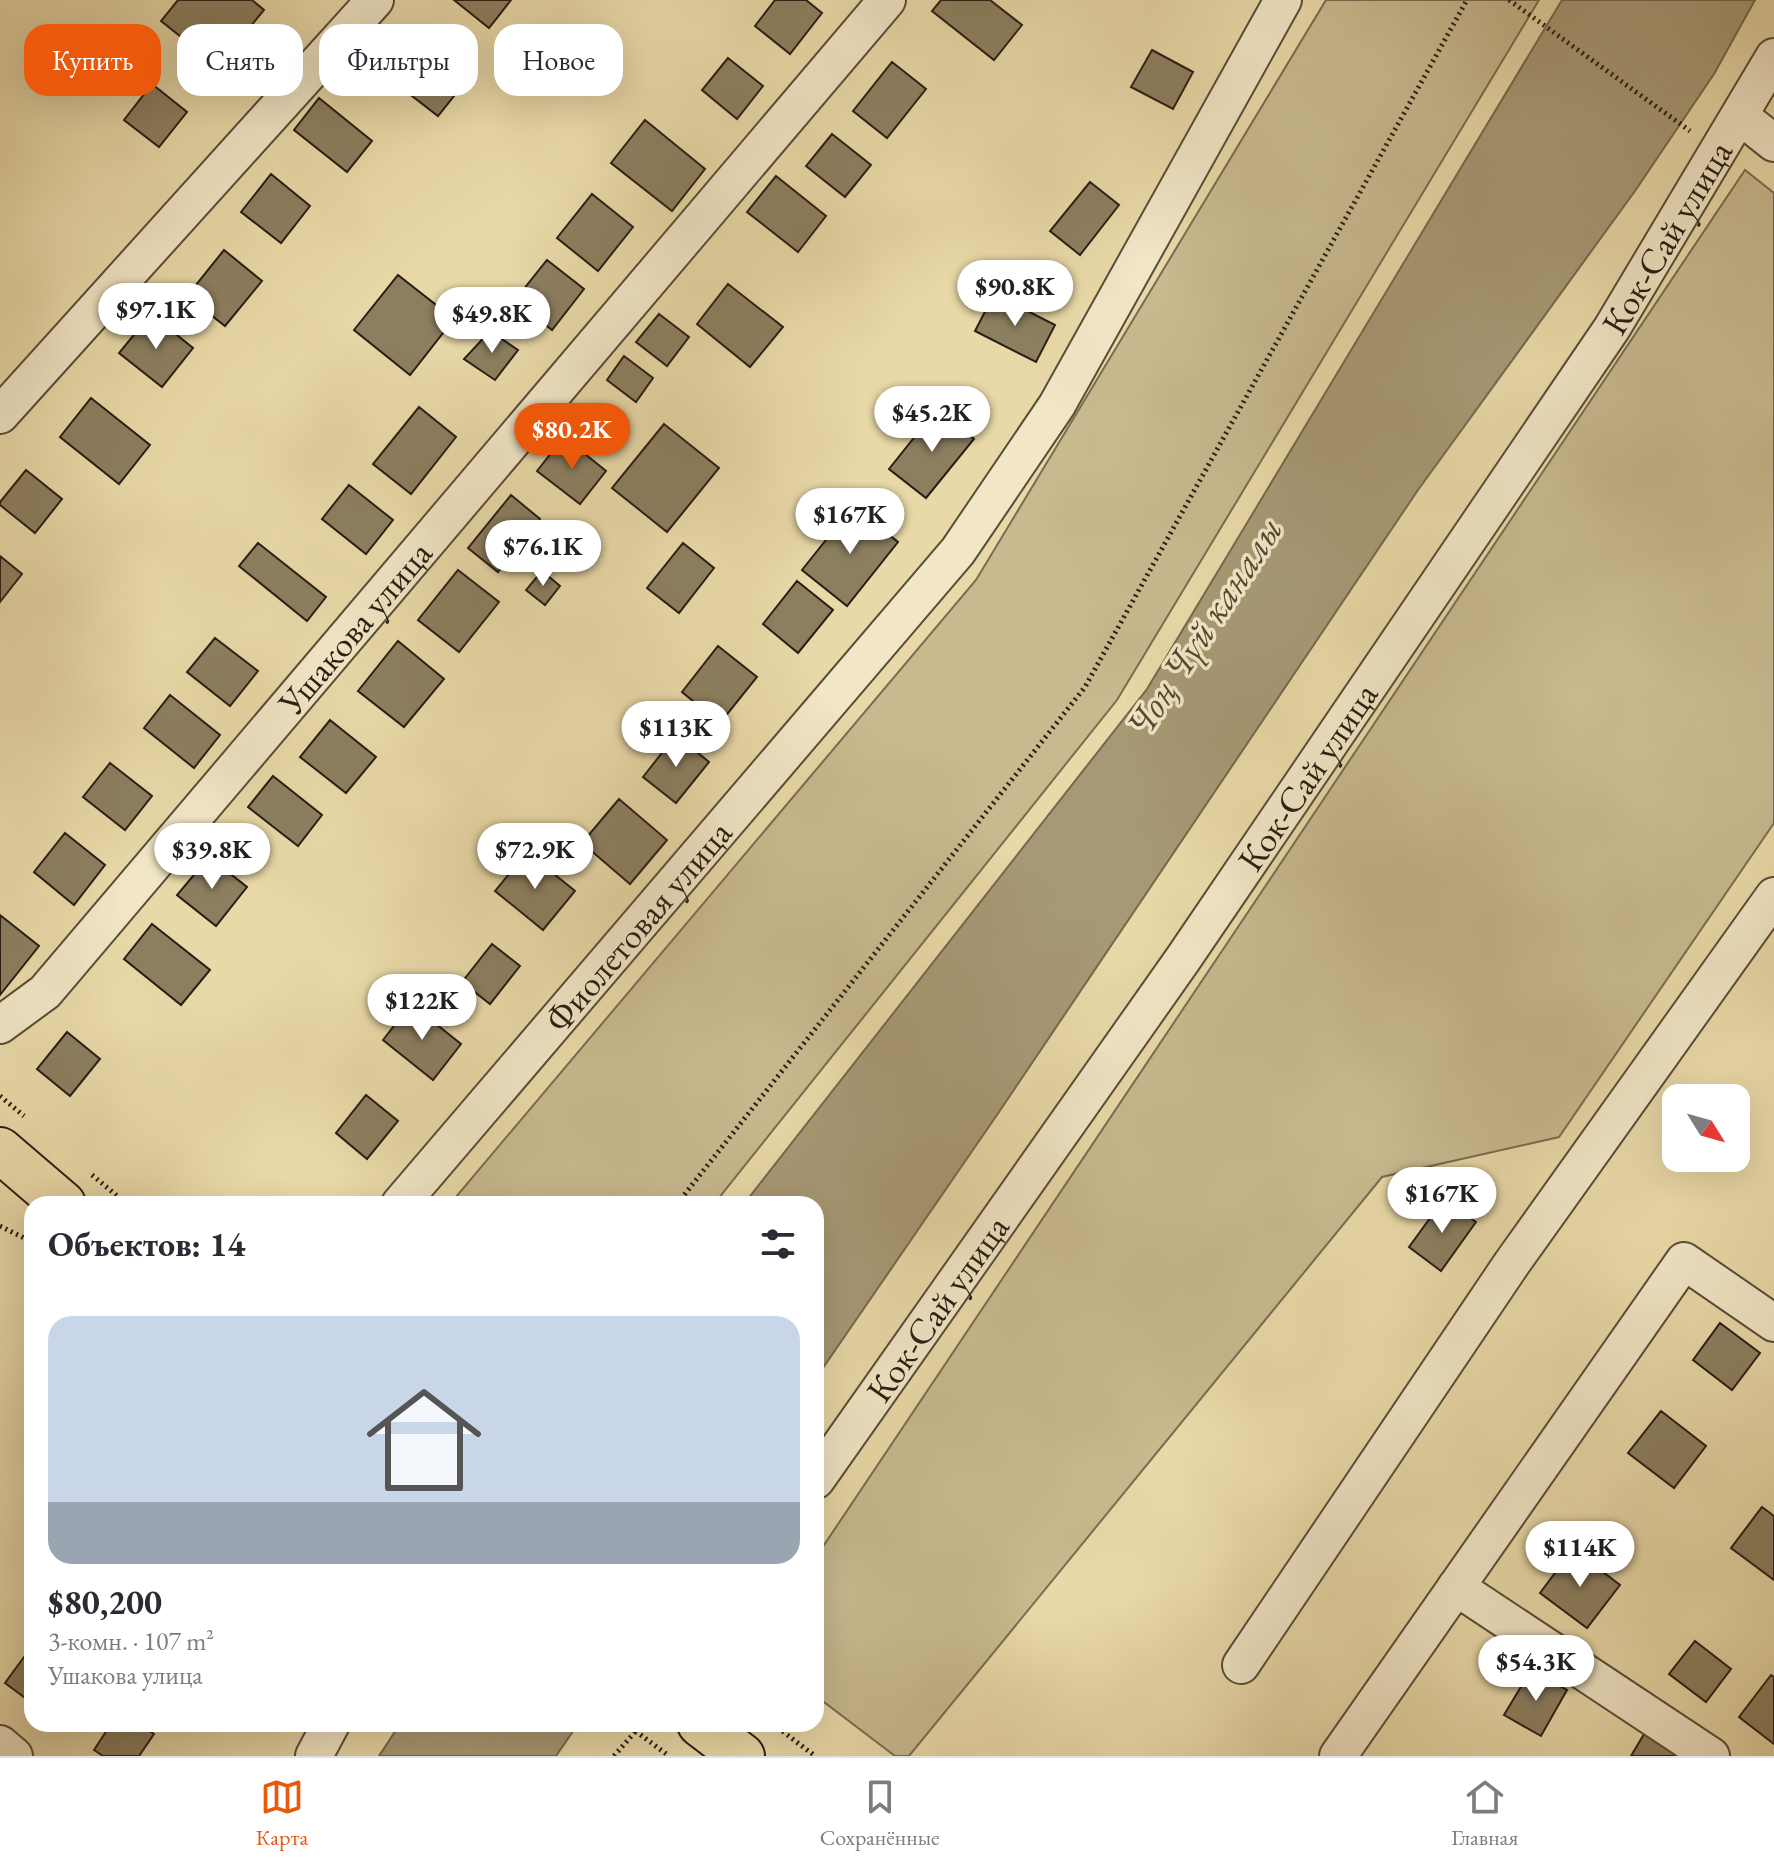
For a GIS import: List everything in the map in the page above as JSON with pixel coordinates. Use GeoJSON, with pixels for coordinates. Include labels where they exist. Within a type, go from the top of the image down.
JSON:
{"type":"FeatureCollection","features":[{"type":"Feature","properties":{"kind":"main road"},"geometry":{"type":"LineString","coordinates":[[0,1150],[54,1196]]}},
{"type":"Feature","properties":{"kind":"main road"},"geometry":{"type":"LineString","coordinates":[[710,1732],[742,1756]]}},
{"type":"Feature","properties":{"kind":"street"},"geometry":{"type":"LineString","coordinates":[[0,415],[375,0]]}},
{"type":"Feature","properties":{"kind":"street","name":"Ушакова улица"},"geometry":{"type":"LineString","coordinates":[[0,1025],[45,992],[887,0]]}},
{"type":"Feature","properties":{"kind":"street","name":"Фиолетовая улица"},"geometry":{"type":"LineString","coordinates":[[407,1196],[958,551],[1057,405],[1283,0]]}},
{"type":"Feature","properties":{"kind":"street","name":"Кок-Сай улица"},"geometry":{"type":"LineString","coordinates":[[824,1469],[1183,959],[1612,328],[1774,57]]}},
{"type":"Feature","properties":{"kind":"street"},"geometry":{"type":"LineString","coordinates":[[1740,116],[1774,143]]}},
{"type":"Feature","properties":{"kind":"street"},"geometry":{"type":"LineString","coordinates":[[1241,1665],[1512,1263],[1774,896]]}},
{"type":"Feature","properties":{"kind":"street"},"geometry":{"type":"LineString","coordinates":[[1338,1756],[1684,1261],[1774,1323]]}},
{"type":"Feature","properties":{"kind":"street"},"geometry":{"type":"LineString","coordinates":[[1456,1587],[1704,1754]]}},
{"type":"Feature","properties":{"kind":"street"},"geometry":{"type":"LineString","coordinates":[[314,1756],[327,1732]]}},
{"type":"Feature","properties":{"kind":"street"},"geometry":{"type":"LineString","coordinates":[[0,1744],[14,1756]]}},
{"type":"Feature","properties":{"kind":"path"},"geometry":{"type":"LineString","coordinates":[[683,1196],[1085,687],[1467,0]]}},
{"type":"Feature","properties":{"kind":"path"},"geometry":{"type":"LineString","coordinates":[[1509,0],[1671,118]]}},
{"type":"Feature","properties":{"kind":"path"},"geometry":{"type":"LineString","coordinates":[[0,1226],[24,1238]]}},
{"type":"Feature","properties":{"kind":"path"},"geometry":{"type":"LineString","coordinates":[[614,1756],[636,1732]]}},
{"type":"Feature","properties":{"kind":"path"},"geometry":{"type":"LineString","coordinates":[[638,1732],[669,1756]]}},
{"type":"Feature","properties":{"kind":"path"},"geometry":{"type":"LineString","coordinates":[[784,1732],[815,1756]]}},
{"type":"Feature","properties":{"kind":"shaded area"},"geometry":{"type":"Polygon","coordinates":[[[1326,0],[1539,0],[1117,700],[720,1196],[457,1196],[976,580],[1326,0]]]}},
{"type":"Feature","properties":{"kind":"shaded area"},"geometry":{"type":"Polygon","coordinates":[[[1745,170],[1774,193],[1774,823],[1559,1137],[1382,1177],[909,1756],[895,1756],[824,1702],[824,1545],[1745,170]]]}},
{"type":"Feature","properties":{"kind":"water","name":"Чоң Чүй каналы"},"geometry":{"type":"Polygon","coordinates":[[[1562,0],[1755,0],[1714,74],[1635,191],[1418,490],[824,1366],[824,1196],[750,1196],[1147,689],[1562,0]]]}},
{"type":"Feature","properties":{"kind":"water"},"geometry":{"type":"Polygon","coordinates":[[[395,1732],[572,1732],[556,1756],[379,1756],[395,1732]]]}},
{"type":"Feature","properties":{"kind":"building"},"geometry":{"type":"Polygon","coordinates":[[[178,0],[252,0],[264,10],[252,24],[177,24],[177,34],[161,21],[178,0]]]}},
{"type":"Feature","properties":{"kind":"building"},"geometry":{"type":"Polygon","coordinates":[[[454,0],[511,0],[489,28],[454,0]]]}},
{"type":"Feature","properties":{"kind":"building"},"geometry":{"type":"Polygon","coordinates":[[[775,0],[806,0],[822,13],[790,54],[755,26],[775,0]]]}},
{"type":"Feature","properties":{"kind":"building"},"geometry":{"type":"Polygon","coordinates":[[[941,0],[990,0],[1022,25],[994,60],[932,11],[941,0]]]}},
{"type":"Feature","properties":{"kind":"building"},"geometry":{"type":"Polygon","coordinates":[[[1152,50],[1193,72],[1173,109],[1131,87],[1152,50]]]}},
{"type":"Feature","properties":{"kind":"building"},"geometry":{"type":"Polygon","coordinates":[[[728,58],[763,86],[737,119],[702,90],[728,58]]]}},
{"type":"Feature","properties":{"kind":"building"},"geometry":{"type":"Polygon","coordinates":[[[892,62],[926,89],[887,138],[853,111],[892,62]]]}},
{"type":"Feature","properties":{"kind":"building"},"geometry":{"type":"Polygon","coordinates":[[[161,91],[187,112],[159,147],[124,120],[143,96],[161,96],[161,91]]]}},
{"type":"Feature","properties":{"kind":"building"},"geometry":{"type":"Polygon","coordinates":[[[412,96],[454,96],[438,116],[412,96]]]}},
{"type":"Feature","properties":{"kind":"building"},"geometry":{"type":"Polygon","coordinates":[[[319,98],[372,141],[347,172],[294,130],[319,98]]]}},
{"type":"Feature","properties":{"kind":"building"},"geometry":{"type":"Polygon","coordinates":[[[645,120],[705,169],[672,211],[611,163],[645,120]]]}},
{"type":"Feature","properties":{"kind":"building"},"geometry":{"type":"Polygon","coordinates":[[[832,134],[871,165],[845,197],[806,166],[832,134]]]}},
{"type":"Feature","properties":{"kind":"building"},"geometry":{"type":"Polygon","coordinates":[[[271,174],[310,206],[281,243],[241,212],[271,174]]]}},
{"type":"Feature","properties":{"kind":"building"},"geometry":{"type":"Polygon","coordinates":[[[776,176],[826,216],[798,252],[747,212],[776,176]]]}},
{"type":"Feature","properties":{"kind":"building"},"geometry":{"type":"Polygon","coordinates":[[[1090,182],[1119,205],[1080,255],[1050,231],[1090,182]]]}},
{"type":"Feature","properties":{"kind":"building"},"geometry":{"type":"Polygon","coordinates":[[[592,194],[633,227],[598,271],[557,238],[592,194]]]}},
{"type":"Feature","properties":{"kind":"building"},"geometry":{"type":"Polygon","coordinates":[[[224,250],[262,281],[225,326],[187,296],[224,250]]]}},
{"type":"Feature","properties":{"kind":"building"},"geometry":{"type":"Polygon","coordinates":[[[547,260],[584,289],[552,330],[515,300],[547,260]]]}},
{"type":"Feature","properties":{"kind":"building"},"geometry":{"type":"Polygon","coordinates":[[[398,275],[454,319],[410,375],[354,330],[398,275]]]}},
{"type":"Feature","properties":{"kind":"building"},"geometry":{"type":"Polygon","coordinates":[[[728,284],[783,327],[750,367],[697,324],[728,284]]]}},
{"type":"Feature","properties":{"kind":"building"},"geometry":{"type":"Polygon","coordinates":[[[994,294],[1055,325],[1036,362],[975,331],[994,294]]]}},
{"type":"Feature","properties":{"kind":"building"},"geometry":{"type":"Polygon","coordinates":[[[151,314],[193,348],[162,387],[119,353],[151,314]]]}},
{"type":"Feature","properties":{"kind":"building"},"geometry":{"type":"Polygon","coordinates":[[[659,314],[689,337],[667,366],[636,342],[659,314]]]}},
{"type":"Feature","properties":{"kind":"building"},"geometry":{"type":"Polygon","coordinates":[[[490,331],[518,350],[495,380],[464,359],[490,331]]]}},
{"type":"Feature","properties":{"kind":"building"},"geometry":{"type":"Polygon","coordinates":[[[624,356],[653,378],[636,402],[607,380],[624,356]]]}},
{"type":"Feature","properties":{"kind":"building"},"geometry":{"type":"Polygon","coordinates":[[[91,398],[150,445],[119,484],[60,437],[91,398]]]}},
{"type":"Feature","properties":{"kind":"building"},"geometry":{"type":"Polygon","coordinates":[[[419,407],[456,437],[411,494],[373,464],[419,407]]]}},
{"type":"Feature","properties":{"kind":"building"},"geometry":{"type":"Polygon","coordinates":[[[937,409],[974,439],[926,498],[889,469],[937,409]]]}},
{"type":"Feature","properties":{"kind":"building"},"geometry":{"type":"Polygon","coordinates":[[[664,424],[719,468],[667,532],[612,488],[664,424]]]}},
{"type":"Feature","properties":{"kind":"building"},"geometry":{"type":"Polygon","coordinates":[[[564,437],[606,471],[580,504],[537,471],[564,437]]]}},
{"type":"Feature","properties":{"kind":"building"},"geometry":{"type":"Polygon","coordinates":[[[26,470],[62,499],[35,533],[0,505],[26,470]]]}},
{"type":"Feature","properties":{"kind":"building"},"geometry":{"type":"Polygon","coordinates":[[[349,485],[393,520],[366,554],[322,519],[349,485]]]}},
{"type":"Feature","properties":{"kind":"building"},"geometry":{"type":"Polygon","coordinates":[[[511,495],[540,519],[498,572],[468,548],[511,495]]]}},
{"type":"Feature","properties":{"kind":"building"},"geometry":{"type":"Polygon","coordinates":[[[853,506],[898,542],[847,606],[802,570],[853,506]]]}},
{"type":"Feature","properties":{"kind":"building"},"geometry":{"type":"Polygon","coordinates":[[[258,543],[326,597],[307,621],[239,566],[258,543]]]}},
{"type":"Feature","properties":{"kind":"building"},"geometry":{"type":"Polygon","coordinates":[[[683,543],[714,568],[679,613],[647,588],[683,543]]]}},
{"type":"Feature","properties":{"kind":"building"},"geometry":{"type":"Polygon","coordinates":[[[0,556],[22,574],[0,602],[0,556]]]}},
{"type":"Feature","properties":{"kind":"building"},"geometry":{"type":"Polygon","coordinates":[[[458,570],[499,602],[459,652],[418,620],[458,570]]]}},
{"type":"Feature","properties":{"kind":"building"},"geometry":{"type":"Polygon","coordinates":[[[542,571],[560,586],[545,605],[526,590],[542,571]]]}},
{"type":"Feature","properties":{"kind":"building"},"geometry":{"type":"Polygon","coordinates":[[[797,581],[833,610],[798,653],[763,624],[797,581]]]}},
{"type":"Feature","properties":{"kind":"building"},"geometry":{"type":"Polygon","coordinates":[[[215,638],[258,671],[230,706],[187,672],[215,638]]]}},
{"type":"Feature","properties":{"kind":"building"},"geometry":{"type":"Polygon","coordinates":[[[398,641],[444,679],[404,727],[358,691],[398,641]]]}},
{"type":"Feature","properties":{"kind":"building"},"geometry":{"type":"Polygon","coordinates":[[[718,646],[757,677],[720,723],[682,692],[718,646]]]}},
{"type":"Feature","properties":{"kind":"building"},"geometry":{"type":"Polygon","coordinates":[[[170,695],[220,735],[194,768],[144,728],[170,695]]]}},
{"type":"Feature","properties":{"kind":"building"},"geometry":{"type":"Polygon","coordinates":[[[330,720],[376,757],[346,793],[300,757],[330,720]]]}},
{"type":"Feature","properties":{"kind":"building"},"geometry":{"type":"Polygon","coordinates":[[[676,735],[709,762],[676,803],[643,777],[676,735]]]}},
{"type":"Feature","properties":{"kind":"building"},"geometry":{"type":"Polygon","coordinates":[[[110,763],[152,796],[125,830],[83,797],[110,763]]]}},
{"type":"Feature","properties":{"kind":"building"},"geometry":{"type":"Polygon","coordinates":[[[273,776],[322,815],[298,846],[248,807],[273,776]]]}},
{"type":"Feature","properties":{"kind":"building"},"geometry":{"type":"Polygon","coordinates":[[[619,799],[667,840],[630,884],[582,843],[619,799]]]}},
{"type":"Feature","properties":{"kind":"building"},"geometry":{"type":"Polygon","coordinates":[[[65,833],[105,865],[74,905],[34,872],[65,833]]]}},
{"type":"Feature","properties":{"kind":"building"},"geometry":{"type":"Polygon","coordinates":[[[527,852],[575,891],[543,930],[495,891],[527,852]]]}},
{"type":"Feature","properties":{"kind":"building"},"geometry":{"type":"Polygon","coordinates":[[[209,857],[247,887],[216,926],[177,895],[209,857]]]}},
{"type":"Feature","properties":{"kind":"building"},"geometry":{"type":"Polygon","coordinates":[[[0,915],[39,946],[0,995],[0,915]]]}},
{"type":"Feature","properties":{"kind":"building"},"geometry":{"type":"Polygon","coordinates":[[[152,924],[210,970],[181,1005],[124,959],[152,924]]]}},
{"type":"Feature","properties":{"kind":"building"},"geometry":{"type":"Polygon","coordinates":[[[492,944],[520,966],[490,1004],[462,982],[492,944]]]}},
{"type":"Feature","properties":{"kind":"building"},"geometry":{"type":"Polygon","coordinates":[[[411,1004],[461,1044],[433,1080],[383,1040],[411,1004]]]}},
{"type":"Feature","properties":{"kind":"building"},"geometry":{"type":"Polygon","coordinates":[[[67,1032],[100,1059],[70,1096],[37,1069],[67,1032]]]}},
{"type":"Feature","properties":{"kind":"building"},"geometry":{"type":"Polygon","coordinates":[[[366,1095],[398,1121],[367,1159],[336,1133],[366,1095]]]}},
{"type":"Feature","properties":{"kind":"building"},"geometry":{"type":"Polygon","coordinates":[[[1444,1199],[1476,1222],[1441,1271],[1409,1247],[1444,1199]]]}},
{"type":"Feature","properties":{"kind":"building"},"geometry":{"type":"Polygon","coordinates":[[[1720,1323],[1760,1353],[1732,1390],[1693,1360],[1720,1323]]]}},
{"type":"Feature","properties":{"kind":"building"},"geometry":{"type":"Polygon","coordinates":[[[1661,1411],[1706,1446],[1674,1488],[1628,1453],[1661,1411]]]}},
{"type":"Feature","properties":{"kind":"building"},"geometry":{"type":"Polygon","coordinates":[[[1762,1507],[1774,1516],[1774,1580],[1731,1548],[1762,1507]]]}},
{"type":"Feature","properties":{"kind":"building"},"geometry":{"type":"Polygon","coordinates":[[[1573,1549],[1620,1585],[1587,1628],[1540,1593],[1573,1549]]]}},
{"type":"Feature","properties":{"kind":"building"},"geometry":{"type":"Polygon","coordinates":[[[1695,1641],[1731,1669],[1706,1702],[1669,1674],[1695,1641]]]}},
{"type":"Feature","properties":{"kind":"building"},"geometry":{"type":"Polygon","coordinates":[[[24,1657],[24,1697],[5,1683],[24,1657]]]}},
{"type":"Feature","properties":{"kind":"building"},"geometry":{"type":"Polygon","coordinates":[[[1531,1670],[1567,1690],[1541,1736],[1504,1715],[1531,1670]]]}},
{"type":"Feature","properties":{"kind":"building"},"geometry":{"type":"Polygon","coordinates":[[[1771,1675],[1774,1677],[1774,1744],[1739,1717],[1771,1675]]]}},
{"type":"Feature","properties":{"kind":"building"},"geometry":{"type":"Polygon","coordinates":[[[106,1732],[154,1734],[139,1756],[103,1756],[94,1750],[106,1732]]]}},
{"type":"Feature","properties":{"kind":"building"},"geometry":{"type":"Polygon","coordinates":[[[1644,1734],[1682,1755],[1682,1756],[1631,1756],[1644,1734]]]}}]}
